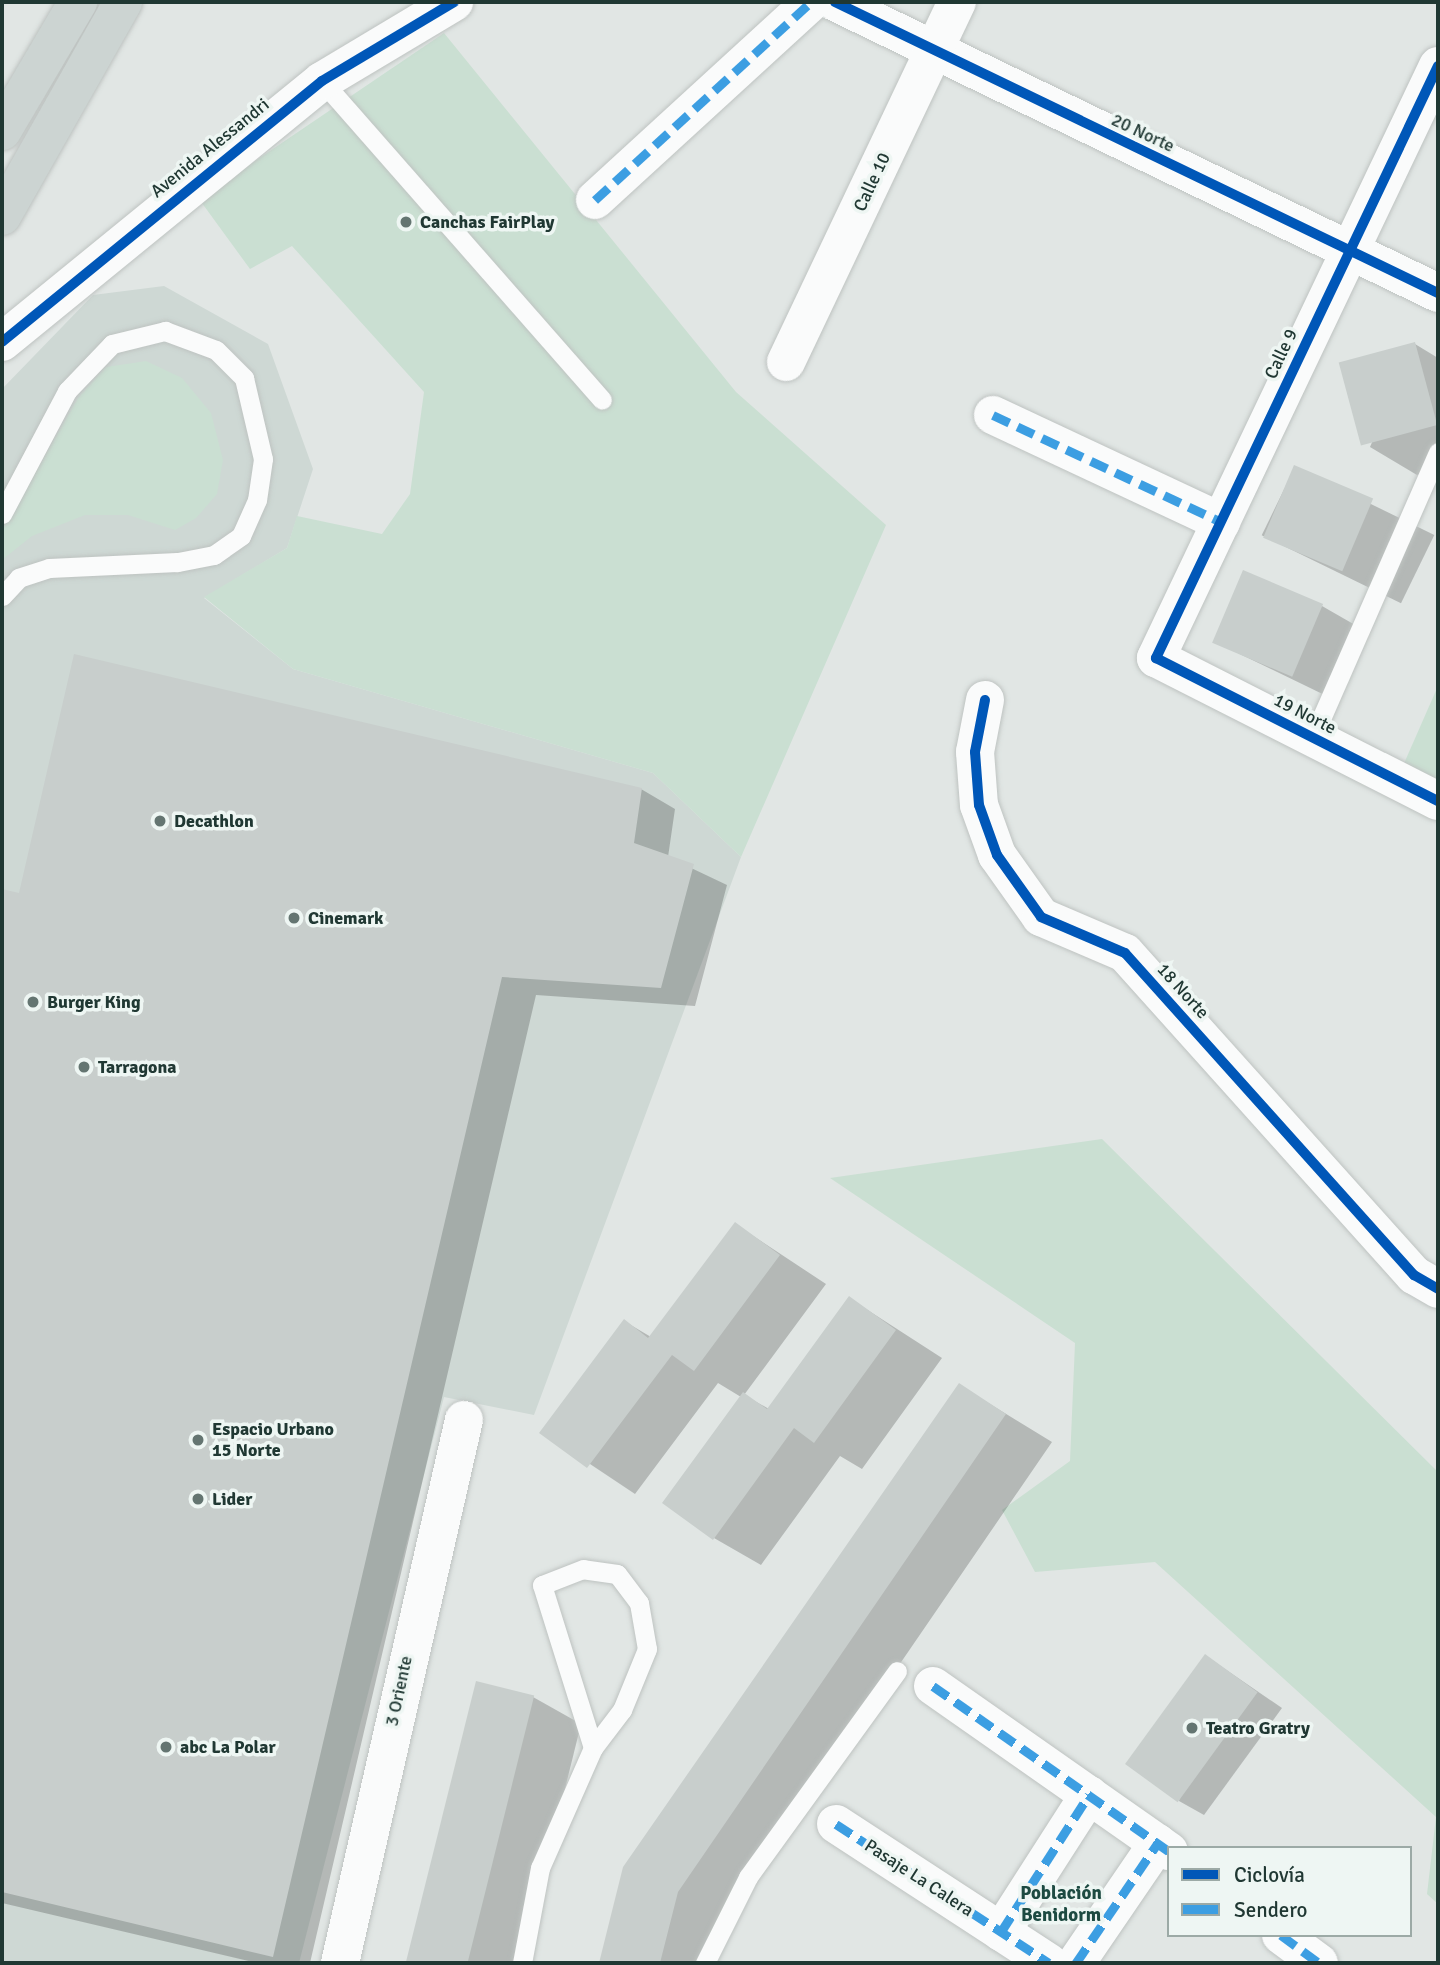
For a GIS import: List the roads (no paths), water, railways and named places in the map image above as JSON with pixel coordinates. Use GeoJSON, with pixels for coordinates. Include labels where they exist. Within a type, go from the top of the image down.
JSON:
{"type":"FeatureCollection","features":[{"type":"Feature","properties":{"kind":"main road"},"geometry":{"type":"LineString","coordinates":[[2,131],[78,2]]}},
{"type":"Feature","properties":{"kind":"main road"},"geometry":{"type":"LineString","coordinates":[[2,216],[123,2]]}},
{"type":"Feature","properties":{"kind":"street","name":"Avenida Alessandri"},"geometry":{"type":"LineString","coordinates":[[2,342],[322,81],[454,2]]}},
{"type":"Feature","properties":{"kind":"street"},"geometry":{"type":"LineString","coordinates":[[595,200],[811,2]]}},
{"type":"Feature","properties":{"kind":"street","name":"20 Norte"},"geometry":{"type":"LineString","coordinates":[[835,2],[933,52],[1438,293]]}},
{"type":"Feature","properties":{"kind":"street","name":"Calle 10"},"geometry":{"type":"LineString","coordinates":[[786,362],[957,2]]}},
{"type":"Feature","properties":{"kind":"street","name":"Calle 9"},"geometry":{"type":"LineString","coordinates":[[1156,657],[1438,66]]}},
{"type":"Feature","properties":{"kind":"street"},"geometry":{"type":"LineString","coordinates":[[993,415],[1221,522]]}},
{"type":"Feature","properties":{"kind":"street","name":"19 Norte"},"geometry":{"type":"LineString","coordinates":[[1156,657],[1438,801]]}},
{"type":"Feature","properties":{"kind":"street","name":"18 Norte"},"geometry":{"type":"LineString","coordinates":[[985,700],[975,752],[979,805],[997,855],[1041,917],[1125,953],[1414,1275],[1438,1289]]}},
{"type":"Feature","properties":{"kind":"street","name":"3 Oriente"},"geometry":{"type":"LineString","coordinates":[[340,1963],[464,1420]]}},
{"type":"Feature","properties":{"kind":"street"},"geometry":{"type":"LineString","coordinates":[[933,1686],[1163,1847],[1076,1963]]}},
{"type":"Feature","properties":{"kind":"street"},"geometry":{"type":"LineString","coordinates":[[1002,1932],[1089,1795]]}},
{"type":"Feature","properties":{"kind":"street","name":"Pasaje La Calera"},"geometry":{"type":"LineString","coordinates":[[836,1825],[1049,1963]]}},
{"type":"Feature","properties":{"kind":"street"},"geometry":{"type":"LineString","coordinates":[[1284,1937],[1319,1963]]}},
{"type":"Feature","properties":{"kind":"lane"},"geometry":{"type":"LineString","coordinates":[[322,81],[602,400]]}},
{"type":"Feature","properties":{"kind":"lane"},"geometry":{"type":"LineString","coordinates":[[2,514],[67,391],[112,344],[165,331],[216,350],[244,379],[264,459],[257,500],[241,537],[214,555],[177,562],[50,568],[19,578],[2,596]]}},
{"type":"Feature","properties":{"kind":"lane"},"geometry":{"type":"LineString","coordinates":[[1312,737],[1438,452]]}},
{"type":"Feature","properties":{"kind":"lane"},"geometry":{"type":"LineString","coordinates":[[522,1963],[540,1868],[593,1748],[622,1710],[647,1649],[639,1604],[617,1574],[583,1569],[542,1585],[593,1748]]}},
{"type":"Feature","properties":{"kind":"lane"},"geometry":{"type":"LineString","coordinates":[[705,1963],[748,1877],[897,1671]]}},
{"type":"Feature","properties":{"kind":"place","name":"Canchas FairPlay"},"geometry":{"type":"Point","coordinates":[406,222]}},
{"type":"Feature","properties":{"kind":"place","name":"Decathlon"},"geometry":{"type":"Point","coordinates":[160,821]}},
{"type":"Feature","properties":{"kind":"place","name":"Cinemark"},"geometry":{"type":"Point","coordinates":[294,918]}},
{"type":"Feature","properties":{"kind":"place","name":"Burger King"},"geometry":{"type":"Point","coordinates":[33,1002]}},
{"type":"Feature","properties":{"kind":"place","name":"Tarragona"},"geometry":{"type":"Point","coordinates":[84,1067]}},
{"type":"Feature","properties":{"kind":"place","name":"Espacio Urbano 15 Norte"},"geometry":{"type":"Point","coordinates":[198,1440]}},
{"type":"Feature","properties":{"kind":"place","name":"Lider"},"geometry":{"type":"Point","coordinates":[198,1499]}},
{"type":"Feature","properties":{"kind":"place","name":"Teatro Gratry"},"geometry":{"type":"Point","coordinates":[1192,1728]}},
{"type":"Feature","properties":{"kind":"place","name":"abc La Polar"},"geometry":{"type":"Point","coordinates":[166,1747]}},
{"type":"Feature","properties":{"kind":"district","name":"Población Benidorm"},"geometry":{"type":"Point","coordinates":[1061,1905]}}]}
